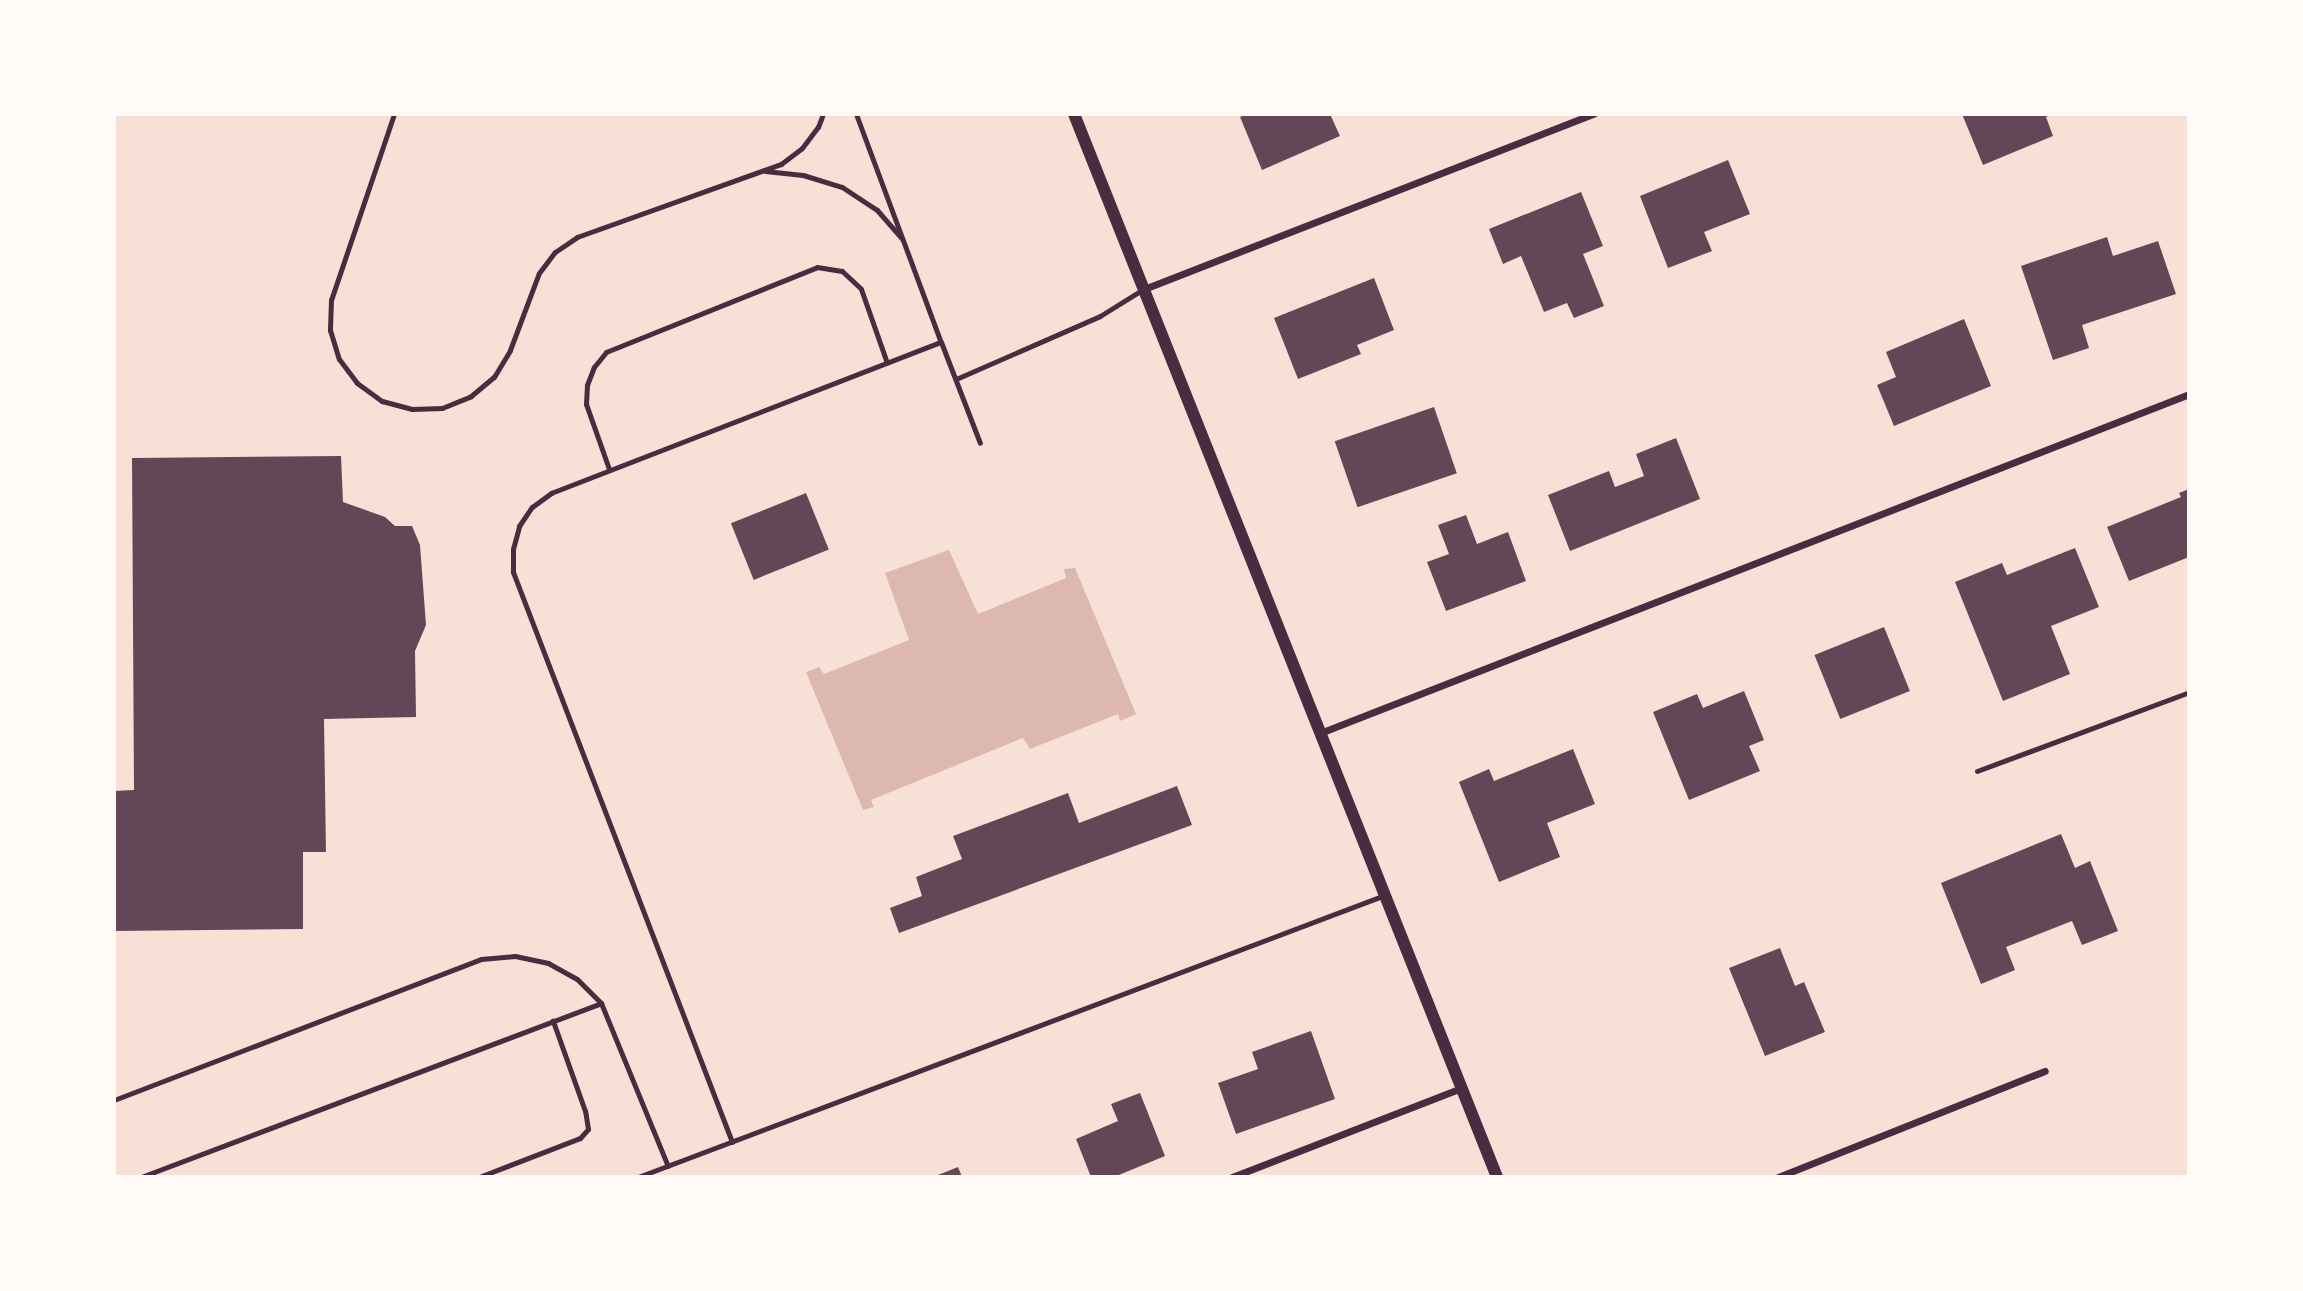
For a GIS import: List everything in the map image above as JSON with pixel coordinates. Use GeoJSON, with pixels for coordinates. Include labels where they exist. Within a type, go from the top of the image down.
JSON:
{"type":"FeatureCollection","features":[{"type":"Feature","properties":{"kind":"street"},"geometry":{"type":"LineString","coordinates":[[1074,114],[1497,1177]]}},
{"type":"Feature","properties":{"kind":"street"},"geometry":{"type":"LineString","coordinates":[[1144,289],[1594,114]]}},
{"type":"Feature","properties":{"kind":"street"},"geometry":{"type":"LineString","coordinates":[[1320,733],[2189,394]]}},
{"type":"Feature","properties":{"kind":"street"},"geometry":{"type":"LineString","coordinates":[[1778,1177],[2045,1072]]}},
{"type":"Feature","properties":{"kind":"street"},"geometry":{"type":"LineString","coordinates":[[1232,1177],[1461,1088]]}},
{"type":"Feature","properties":{"kind":"lane"},"geometry":{"type":"LineString","coordinates":[[394,114],[331,300],[330,330],[340,359],[357,383],[382,401],[412,409],[443,408],[471,396],[494,377],[510,350],[539,273],[555,252],[577,237],[781,164],[802,148],[818,127],[823,114]]}},
{"type":"Feature","properties":{"kind":"lane"},"geometry":{"type":"LineString","coordinates":[[856,114],[980,443]]}},
{"type":"Feature","properties":{"kind":"lane"},"geometry":{"type":"LineString","coordinates":[[762,171],[803,174],[842,187],[877,210],[905,243]]}},
{"type":"Feature","properties":{"kind":"lane"},"geometry":{"type":"LineString","coordinates":[[609,470],[586,404],[587,385],[594,367],[606,352],[817,267],[842,271],[861,289],[887,363]]}},
{"type":"Feature","properties":{"kind":"lane"},"geometry":{"type":"LineString","coordinates":[[956,379],[1100,316],[1144,289]]}},
{"type":"Feature","properties":{"kind":"lane"},"geometry":{"type":"LineString","coordinates":[[732,1142],[513,572],[513,549],[519,526],[532,507],[551,493],[942,342]]}},
{"type":"Feature","properties":{"kind":"lane"},"geometry":{"type":"LineString","coordinates":[[1977,771],[2189,692]]}},
{"type":"Feature","properties":{"kind":"lane"},"geometry":{"type":"LineString","coordinates":[[638,1177],[1385,895]]}},
{"type":"Feature","properties":{"kind":"lane"},"geometry":{"type":"LineString","coordinates":[[114,1100],[481,959],[515,956],[548,963],[577,979],[601,1003],[668,1166]]}},
{"type":"Feature","properties":{"kind":"lane"},"geometry":{"type":"LineString","coordinates":[[141,1177],[601,1003]]}},
{"type":"Feature","properties":{"kind":"lane"},"geometry":{"type":"LineString","coordinates":[[480,1177],[580,1138],[588,1129],[586,1111],[553,1021]]}},
{"type":"Feature","properties":{"kind":"shaded area"},"geometry":{"type":"Polygon","coordinates":[[[949,550],[978,614],[1066,578],[1064,569],[1075,568],[1136,714],[1120,721],[1118,714],[1030,749],[1023,738],[871,800],[874,807],[863,810],[806,672],[819,667],[824,674],[909,640],[885,573],[949,550]]]}},
{"type":"Feature","properties":{"kind":"building"},"geometry":{"type":"Polygon","coordinates":[[[1248,114],[1330,114],[1340,136],[1262,170],[1240,117],[1248,114]]]}},
{"type":"Feature","properties":{"kind":"building"},"geometry":{"type":"Polygon","coordinates":[[[1962,114],[2053,114],[2046,117],[2053,136],[1983,165],[1962,114]]]}},
{"type":"Feature","properties":{"kind":"building"},"geometry":{"type":"Polygon","coordinates":[[[1728,160],[1750,214],[1704,232],[1712,251],[1668,268],[1640,196],[1728,160]]]}},
{"type":"Feature","properties":{"kind":"building"},"geometry":{"type":"Polygon","coordinates":[[[1581,192],[1603,246],[1583,254],[1604,306],[1574,318],[1567,303],[1544,312],[1521,256],[1503,264],[1489,229],[1581,192]]]}},
{"type":"Feature","properties":{"kind":"building"},"geometry":{"type":"Polygon","coordinates":[[[2107,237],[2113,256],[2158,241],[2176,294],[2082,325],[2089,348],[2053,360],[2021,266],[2107,237]]]}},
{"type":"Feature","properties":{"kind":"building"},"geometry":{"type":"Polygon","coordinates":[[[1374,278],[1394,330],[1357,345],[1361,354],[1298,379],[1274,318],[1374,278]]]}},
{"type":"Feature","properties":{"kind":"building"},"geometry":{"type":"Polygon","coordinates":[[[1964,319],[1991,386],[1894,426],[1877,385],[1896,377],[1886,352],[1964,319]]]}},
{"type":"Feature","properties":{"kind":"building"},"geometry":{"type":"Polygon","coordinates":[[[1434,407],[1457,473],[1358,507],[1335,441],[1434,407]]]}},
{"type":"Feature","properties":{"kind":"building"},"geometry":{"type":"Polygon","coordinates":[[[1676,438],[1700,499],[1570,551],[1548,495],[1609,471],[1615,487],[1644,476],[1636,454],[1676,438]]]}},
{"type":"Feature","properties":{"kind":"building"},"geometry":{"type":"Polygon","coordinates":[[[341,456],[343,502],[385,517],[395,526],[412,526],[420,545],[426,625],[415,651],[416,717],[324,719],[326,852],[303,852],[303,929],[114,931],[114,791],[134,790],[132,458],[341,456]]]}},
{"type":"Feature","properties":{"kind":"building"},"geometry":{"type":"Polygon","coordinates":[[[2189,489],[2189,557],[2129,581],[2107,527],[2181,497],[2179,493],[2189,489]]]}},
{"type":"Feature","properties":{"kind":"building"},"geometry":{"type":"Polygon","coordinates":[[[806,493],[829,550],[754,580],[731,523],[806,493]]]}},
{"type":"Feature","properties":{"kind":"building"},"geometry":{"type":"Polygon","coordinates":[[[1466,515],[1477,544],[1508,532],[1526,581],[1446,611],[1427,562],[1449,554],[1438,525],[1466,515]]]}},
{"type":"Feature","properties":{"kind":"building"},"geometry":{"type":"Polygon","coordinates":[[[2075,548],[2099,607],[2051,626],[2070,674],[2003,701],[1955,582],[2002,563],[2007,575],[2075,548]]]}},
{"type":"Feature","properties":{"kind":"building"},"geometry":{"type":"Polygon","coordinates":[[[1884,627],[1910,691],[1840,719],[1814,655],[1884,627]]]}},
{"type":"Feature","properties":{"kind":"building"},"geometry":{"type":"Polygon","coordinates":[[[1744,691],[1764,740],[1749,746],[1760,771],[1689,800],[1653,712],[1697,694],[1703,708],[1744,691]]]}},
{"type":"Feature","properties":{"kind":"building"},"geometry":{"type":"Polygon","coordinates":[[[1573,749],[1595,804],[1547,823],[1560,857],[1499,882],[1459,782],[1489,769],[1494,781],[1573,749]]]}},
{"type":"Feature","properties":{"kind":"building"},"geometry":{"type":"Polygon","coordinates":[[[1177,786],[1192,825],[899,933],[890,908],[922,896],[916,877],[962,859],[953,836],[1068,793],[1079,823],[1177,786]]]}},
{"type":"Feature","properties":{"kind":"building"},"geometry":{"type":"Polygon","coordinates":[[[2061,834],[2075,868],[2090,861],[2118,931],[2082,945],[2072,921],[2006,947],[2015,970],[1981,984],[1941,883],[2061,834]]]}},
{"type":"Feature","properties":{"kind":"building"},"geometry":{"type":"Polygon","coordinates":[[[1780,948],[1795,986],[1804,982],[1825,1032],[1765,1056],[1729,968],[1780,948]]]}},
{"type":"Feature","properties":{"kind":"building"},"geometry":{"type":"Polygon","coordinates":[[[1311,1031],[1335,1099],[1236,1134],[1218,1083],[1258,1069],[1252,1052],[1311,1031]]]}},
{"type":"Feature","properties":{"kind":"building"},"geometry":{"type":"Polygon","coordinates":[[[1140,1093],[1165,1156],[1114,1177],[1091,1177],[1076,1139],[1118,1121],[1111,1104],[1140,1093]]]}},
{"type":"Feature","properties":{"kind":"building"},"geometry":{"type":"Polygon","coordinates":[[[958,1167],[962,1177],[933,1177],[958,1167]]]}}]}
